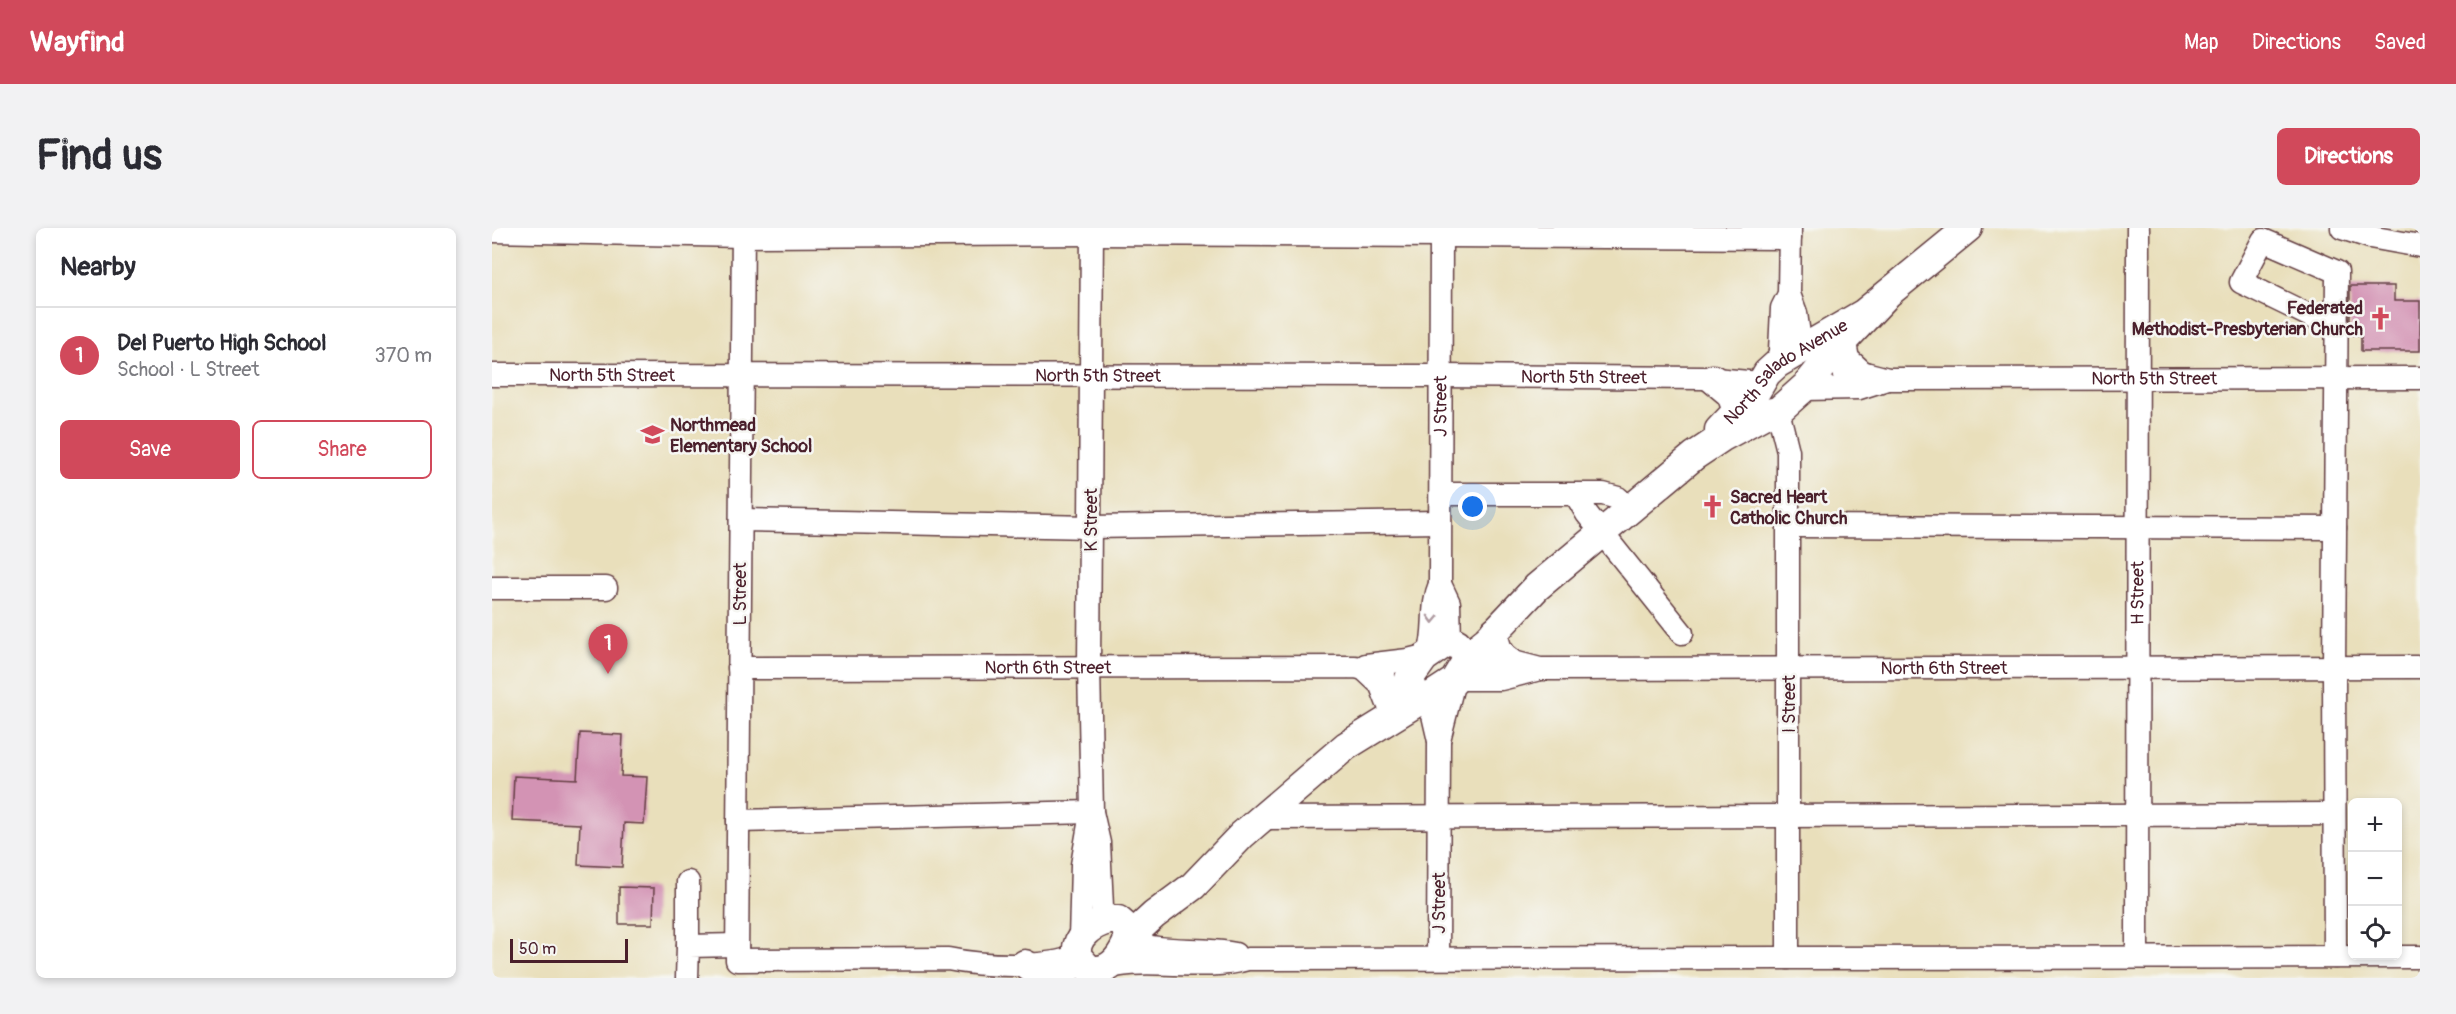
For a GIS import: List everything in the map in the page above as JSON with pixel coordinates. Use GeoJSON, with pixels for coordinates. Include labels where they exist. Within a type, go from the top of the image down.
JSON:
{"type":"FeatureCollection","features":[{"type":"Feature","properties":{"kind":"main road","name":"North Salado Avenue"},"geometry":{"type":"LineString","coordinates":[[1694,456],[1721,438],[1789,379],[1849,322],[1884,298],[1968,228]]}},
{"type":"Feature","properties":{"kind":"main road","name":"North Salado Avenue"},"geometry":{"type":"LineString","coordinates":[[1121,930],[1154,915],[1193,886],[1252,826],[1501,613],[1537,587],[1694,456],[1737,411],[1789,379],[1842,342],[1884,298]]}},
{"type":"Feature","properties":{"kind":"main road"},"geometry":{"type":"LineString","coordinates":[[1842,342],[1845,360],[1858,372]]}},
{"type":"Feature","properties":{"kind":"main road"},"geometry":{"type":"LineString","coordinates":[[1708,379],[1731,394],[1737,411]]}},
{"type":"Feature","properties":{"kind":"main road","name":"North Salado Avenue"},"geometry":{"type":"LineString","coordinates":[[1450,658],[1495,632],[1537,587]]}},
{"type":"Feature","properties":{"kind":"main road"},"geometry":{"type":"LineString","coordinates":[[1495,632],[1494,638],[1498,650],[1510,662]]}},
{"type":"Feature","properties":{"kind":"main road"},"geometry":{"type":"LineString","coordinates":[[1362,668],[1383,683],[1411,692]]}},
{"type":"Feature","properties":{"kind":"main road"},"geometry":{"type":"LineString","coordinates":[[1057,978],[1088,959],[1118,959],[1121,930],[1104,921],[1090,928],[1088,959]]}},
{"type":"Feature","properties":{"kind":"street","name":"H Street"},"geometry":{"type":"LineString","coordinates":[[2137,957],[2138,228]]}},
{"type":"Feature","properties":{"kind":"street"},"geometry":{"type":"LineString","coordinates":[[2342,228],[2370,237],[2420,246]]}},
{"type":"Feature","properties":{"kind":"street"},"geometry":{"type":"LineString","coordinates":[[492,231],[1790,233]]}},
{"type":"Feature","properties":{"kind":"street","name":"K Street"},"geometry":{"type":"LineString","coordinates":[[1092,231],[1089,667],[1092,812],[1099,843],[1102,908],[1121,930]]}},
{"type":"Feature","properties":{"kind":"street","name":"L Street"},"geometry":{"type":"LineString","coordinates":[[737,952],[743,232]]}},
{"type":"Feature","properties":{"kind":"street","name":"J Street"},"geometry":{"type":"LineString","coordinates":[[1439,741],[1446,722],[1450,658],[1450,611],[1440,584],[1441,232]]}},
{"type":"Feature","properties":{"kind":"street","name":"I Street"},"geometry":{"type":"LineString","coordinates":[[1788,958],[1788,451],[1789,379],[1796,313],[1789,294],[1790,233]]}},
{"type":"Feature","properties":{"kind":"street"},"geometry":{"type":"LineString","coordinates":[[2335,957],[2334,667],[2337,329],[2337,272],[2263,240],[2241,282],[2337,329]]}},
{"type":"Feature","properties":{"kind":"street","name":"North 5th Street"},"geometry":{"type":"LineString","coordinates":[[492,375],[1441,376],[1789,379],[1858,372],[1888,378],[2420,378]]}},
{"type":"Feature","properties":{"kind":"street","name":"North 5th Street"},"geometry":{"type":"LineString","coordinates":[[1789,379],[1859,388],[1888,378]]}},
{"type":"Feature","properties":{"kind":"street"},"geometry":{"type":"LineString","coordinates":[[1441,494],[1603,494],[1618,498],[1630,510]]}},
{"type":"Feature","properties":{"kind":"street"},"geometry":{"type":"LineString","coordinates":[[1576,495],[1601,533],[1682,633]]}},
{"type":"Feature","properties":{"kind":"street"},"geometry":{"type":"LineString","coordinates":[[741,520],[1091,527],[1440,522]]}},
{"type":"Feature","properties":{"kind":"street"},"geometry":{"type":"LineString","coordinates":[[1789,526],[2335,528]]}},
{"type":"Feature","properties":{"kind":"street"},"geometry":{"type":"LineString","coordinates":[[492,588],[606,588]]}},
{"type":"Feature","properties":{"kind":"street"},"geometry":{"type":"LineString","coordinates":[[1450,658],[1511,678],[1540,669]]}},
{"type":"Feature","properties":{"kind":"street","name":"North 6th Street"},"geometry":{"type":"LineString","coordinates":[[739,668],[1362,668],[1408,660],[1450,658],[1510,662],[1540,669],[2420,667]]}},
{"type":"Feature","properties":{"kind":"street","name":"J Street"},"geometry":{"type":"LineString","coordinates":[[1411,692],[1433,715],[1439,741],[1438,957]]}},
{"type":"Feature","properties":{"kind":"street"},"geometry":{"type":"LineString","coordinates":[[738,821],[1092,812]]}},
{"type":"Feature","properties":{"kind":"street","name":"K Street"},"geometry":{"type":"LineString","coordinates":[[1088,959],[1082,865],[1092,812]]}},
{"type":"Feature","properties":{"kind":"street"},"geometry":{"type":"LineString","coordinates":[[1252,826],[1439,817],[2334,814]]}},
{"type":"Feature","properties":{"kind":"street"},"geometry":{"type":"LineString","coordinates":[[687,978],[688,882]]}},
{"type":"Feature","properties":{"kind":"street"},"geometry":{"type":"LineString","coordinates":[[1121,930],[1144,946],[1207,949],[1248,958]]}},
{"type":"Feature","properties":{"kind":"street"},"geometry":{"type":"LineString","coordinates":[[688,946],[737,952],[818,969],[948,959],[1032,971],[1060,962],[1088,959],[1129,964],[1215,965],[1248,958],[1438,957],[1612,969],[1788,958],[1889,969],[2085,968],[2137,957],[2420,957]]}},
{"type":"Feature","properties":{"kind":"street"},"geometry":{"type":"LineString","coordinates":[[948,959],[973,951],[1067,947],[1088,959]]}},
{"type":"Feature","properties":{"kind":"building","name":"Federated Methodist-Presbyterian Church"},"geometry":{"type":"Polygon","coordinates":[[[2350,286],[2394,286],[2394,301],[2420,301],[2420,351],[2361,351],[2361,335],[2350,335],[2350,286]]]}},
{"type":"Feature","properties":{"kind":"building"},"geometry":{"type":"Polygon","coordinates":[[[580,733],[623,735],[621,776],[647,777],[644,824],[624,823],[622,867],[578,865],[580,824],[512,821],[514,776],[577,779],[580,733]]]}},
{"type":"Feature","properties":{"kind":"building"},"geometry":{"type":"Polygon","coordinates":[[[619,887],[654,888],[653,924],[619,924],[619,887]]]}},
{"type":"Feature","properties":{"kind":"place","name":"Federated Methodist-Presbyterian Church"},"geometry":{"type":"Point","coordinates":[2381,318]}},
{"type":"Feature","properties":{"kind":"place","name":"Northmead Elementary School"},"geometry":{"type":"Point","coordinates":[652,435]}},
{"type":"Feature","properties":{"kind":"place","name":"Sacred Heart Catholic Church"},"geometry":{"type":"Point","coordinates":[1712,507]}},
{"type":"Feature","properties":{"kind":"place","name":"Del Puerto High School"},"geometry":{"type":"Point","coordinates":[608,674]}}]}
